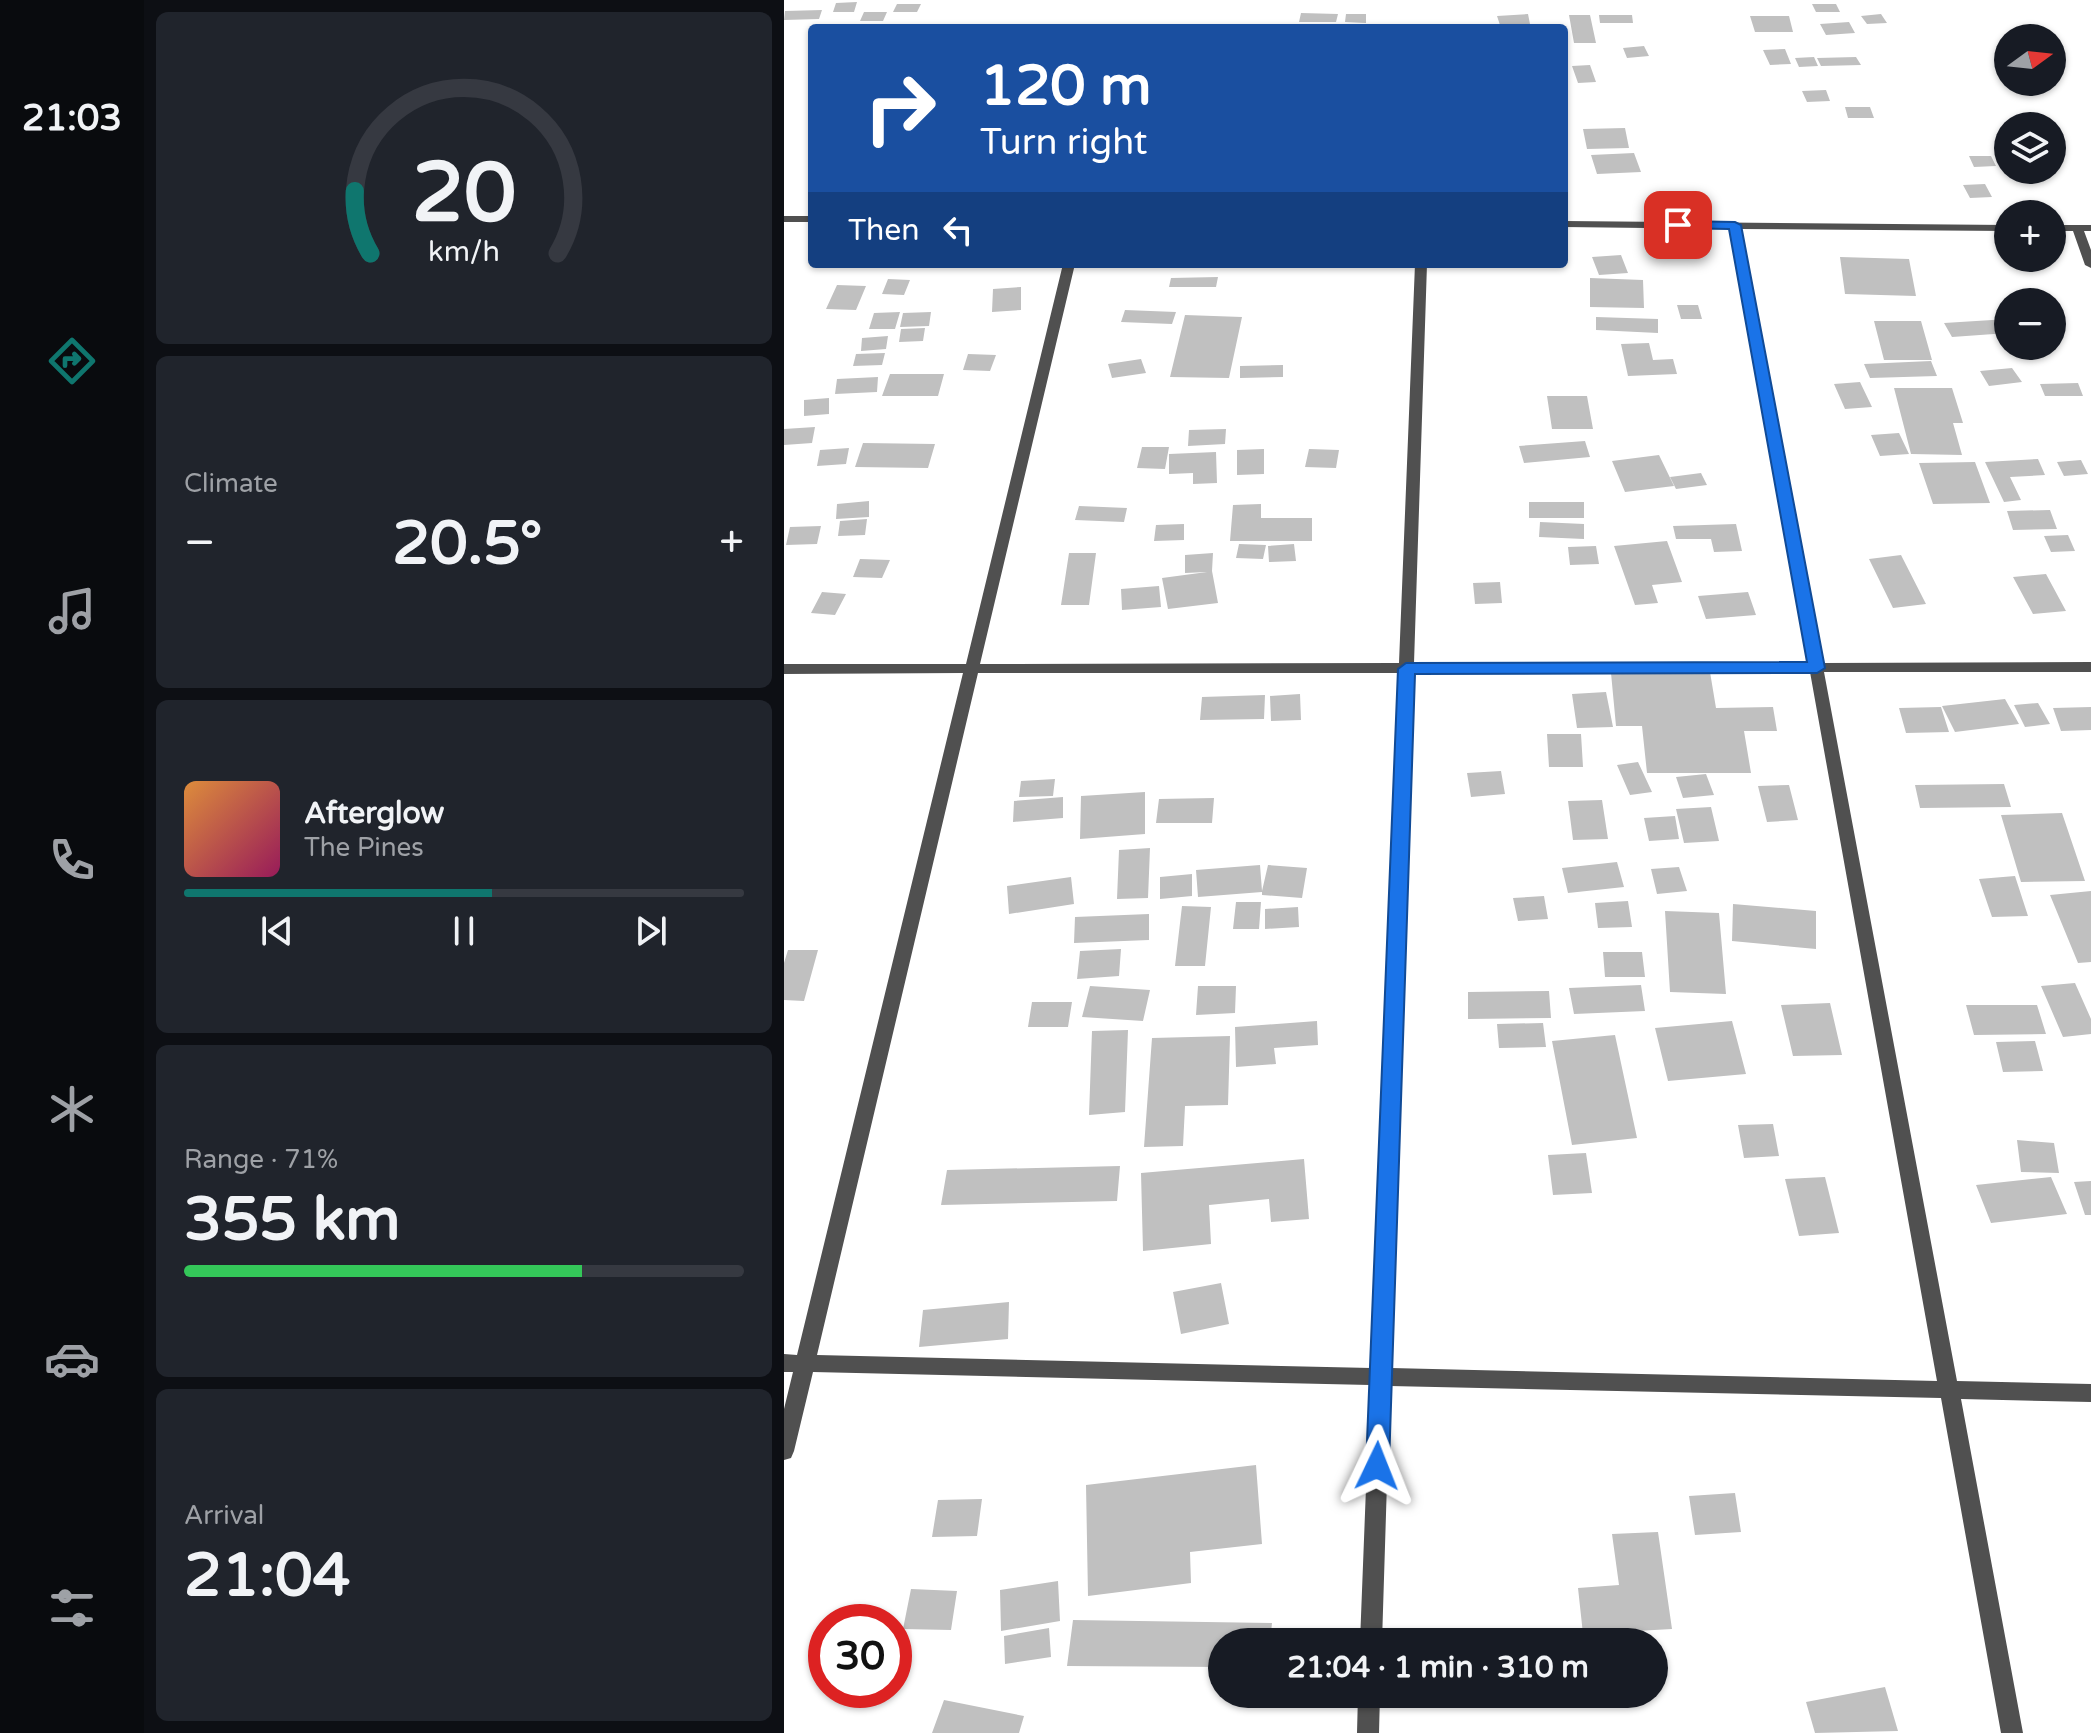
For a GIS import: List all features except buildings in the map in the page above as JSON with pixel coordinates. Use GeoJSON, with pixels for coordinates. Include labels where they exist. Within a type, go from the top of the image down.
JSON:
{"type":"FeatureCollection","features":[{"type":"Feature","properties":{"kind":"street"},"geometry":{"type":"LineString","coordinates":[[784,219],[808,219]]}},
{"type":"Feature","properties":{"kind":"street"},"geometry":{"type":"LineString","coordinates":[[1568,224],[1994,228]]}},
{"type":"Feature","properties":{"kind":"street"},"geometry":{"type":"LineString","coordinates":[[1735,225],[2012,1733]]}},
{"type":"Feature","properties":{"kind":"street"},"geometry":{"type":"LineString","coordinates":[[2066,228],[2091,228]]}},
{"type":"Feature","properties":{"kind":"street"},"geometry":{"type":"LineString","coordinates":[[2077,228],[2091,265]]}},
{"type":"Feature","properties":{"kind":"street"},"geometry":{"type":"LineString","coordinates":[[784,1451],[1068,268]]}},
{"type":"Feature","properties":{"kind":"street"},"geometry":{"type":"LineString","coordinates":[[1371,1628],[1421,268]]}},
{"type":"Feature","properties":{"kind":"street"},"geometry":{"type":"LineString","coordinates":[[784,669],[2091,667]]}},
{"type":"Feature","properties":{"kind":"street"},"geometry":{"type":"LineString","coordinates":[[784,1363],[805,1366],[2091,1393]]}},
{"type":"Feature","properties":{"kind":"street"},"geometry":{"type":"LineString","coordinates":[[1368,1733],[1369,1708]]}},
{"type":"Feature","properties":{"kind":"route"},"geometry":{"type":"LineString","coordinates":[[1377,1466],[1406,669],[1817,668],[1735,225],[1678,225]]}}]}
